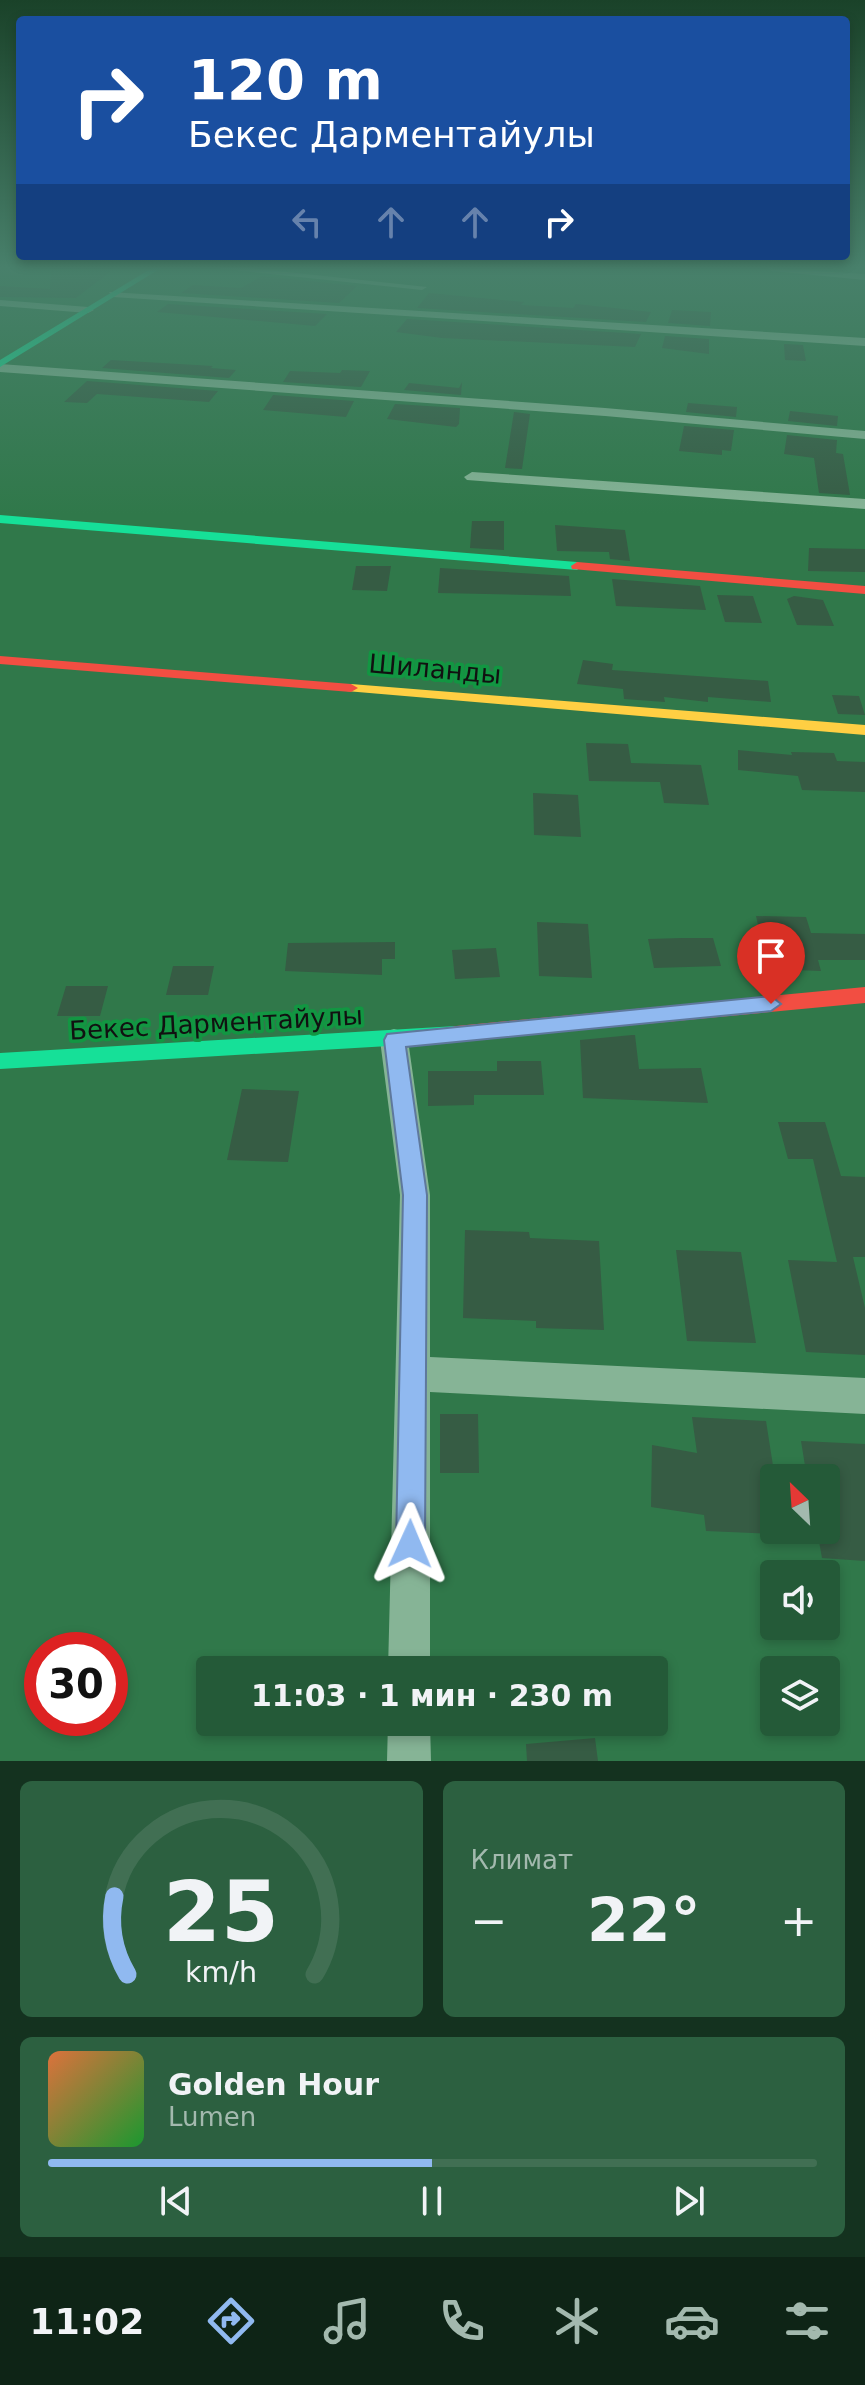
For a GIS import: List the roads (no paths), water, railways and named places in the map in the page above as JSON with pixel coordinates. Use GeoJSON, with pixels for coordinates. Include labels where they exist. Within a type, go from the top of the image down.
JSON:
{"type":"FeatureCollection","features":[{"type":"Feature","properties":{"kind":"street"},"geometry":{"type":"LineString","coordinates":[[0,366],[25,350]]}},
{"type":"Feature","properties":{"kind":"street"},"geometry":{"type":"LineString","coordinates":[[0,366],[865,435]]}},
{"type":"Feature","properties":{"kind":"street"},"geometry":{"type":"LineString","coordinates":[[472,477],[865,504]]}},
{"type":"Feature","properties":{"kind":"street"},"geometry":{"type":"LineString","coordinates":[[0,519],[865,590]]}},
{"type":"Feature","properties":{"kind":"street","name":"Шиланды"},"geometry":{"type":"LineString","coordinates":[[0,660],[865,730]]}},
{"type":"Feature","properties":{"kind":"street","name":"Бекес Дарментайулы"},"geometry":{"type":"LineString","coordinates":[[0,1061],[394,1040],[865,995]]}},
{"type":"Feature","properties":{"kind":"street"},"geometry":{"type":"LineString","coordinates":[[394,1040],[415,1195],[409,1656]]}},
{"type":"Feature","properties":{"kind":"street"},"geometry":{"type":"LineString","coordinates":[[414,1374],[865,1396]]}},
{"type":"Feature","properties":{"kind":"street"},"geometry":{"type":"LineString","coordinates":[[409,1736],[409,1761]]}}]}
